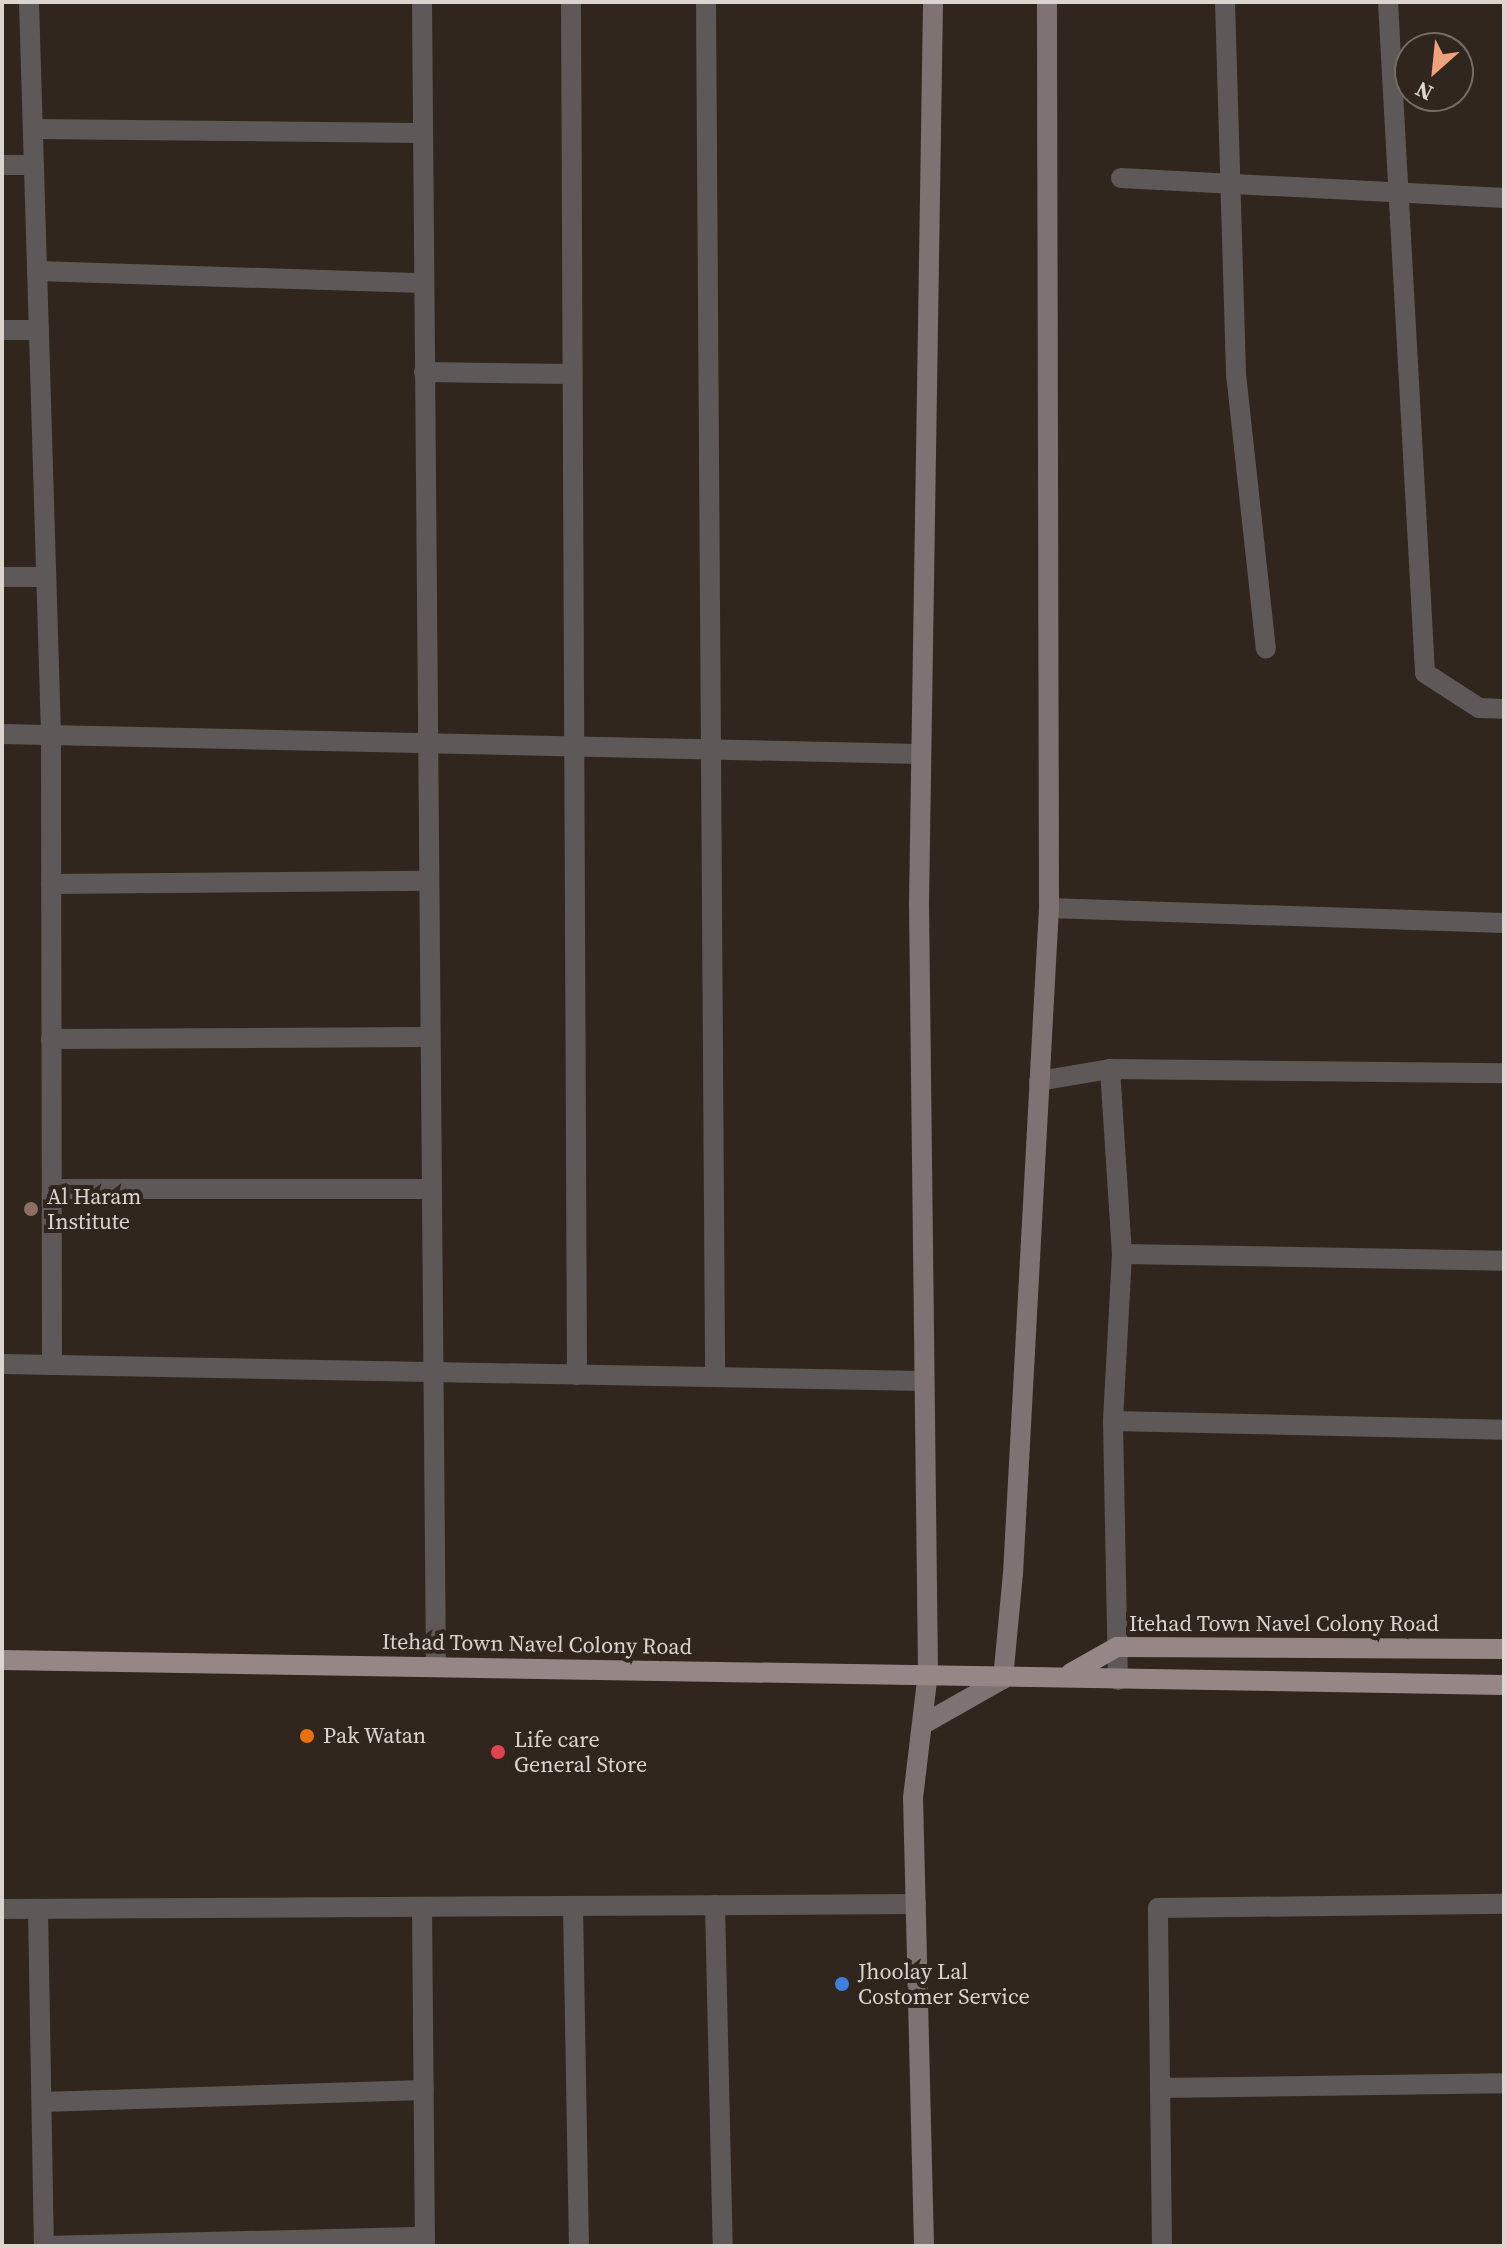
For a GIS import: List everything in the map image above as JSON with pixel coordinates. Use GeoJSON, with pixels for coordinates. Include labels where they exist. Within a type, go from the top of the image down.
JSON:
{"type":"FeatureCollection","features":[{"type":"Feature","properties":{"kind":"main road"},"geometry":{"type":"LineString","coordinates":[[924,2246],[913,1798],[927,1722],[928,1673],[921,754],[933,2]]}},
{"type":"Feature","properties":{"kind":"main road"},"geometry":{"type":"LineString","coordinates":[[927,1722],[1003,1679],[1049,908],[1047,2]]}},
{"type":"Feature","properties":{"kind":"main road","name":"Itehad Town Navel Colony Road"},"geometry":{"type":"LineString","coordinates":[[1071,1673],[1117,1647],[1504,1649]]}},
{"type":"Feature","properties":{"kind":"main road","name":"Itehad Town Navel Colony Road"},"geometry":{"type":"LineString","coordinates":[[2,1660],[928,1673],[1003,1679],[1071,1673],[1118,1680],[1504,1685]]}},
{"type":"Feature","properties":{"kind":"street"},"geometry":{"type":"LineString","coordinates":[[29,2],[51,735],[52,1365]]}},
{"type":"Feature","properties":{"kind":"street"},"geometry":{"type":"LineString","coordinates":[[422,2],[426,881],[436,1666]]}},
{"type":"Feature","properties":{"kind":"street"},"geometry":{"type":"LineString","coordinates":[[571,2],[577,1375]]}},
{"type":"Feature","properties":{"kind":"street"},"geometry":{"type":"LineString","coordinates":[[706,2],[716,749],[715,1377]]}},
{"type":"Feature","properties":{"kind":"street"},"geometry":{"type":"LineString","coordinates":[[1225,2],[1234,184],[1236,374],[1266,648]]}},
{"type":"Feature","properties":{"kind":"street"},"geometry":{"type":"LineString","coordinates":[[1388,2],[1394,192],[1425,673],[1479,708],[1504,709]]}},
{"type":"Feature","properties":{"kind":"street"},"geometry":{"type":"LineString","coordinates":[[33,129],[422,133]]}},
{"type":"Feature","properties":{"kind":"street"},"geometry":{"type":"LineString","coordinates":[[2,165],[34,165]]}},
{"type":"Feature","properties":{"kind":"street"},"geometry":{"type":"LineString","coordinates":[[1121,178],[1504,198]]}},
{"type":"Feature","properties":{"kind":"street"},"geometry":{"type":"LineString","coordinates":[[37,271],[423,283]]}},
{"type":"Feature","properties":{"kind":"street"},"geometry":{"type":"LineString","coordinates":[[2,330],[39,330]]}},
{"type":"Feature","properties":{"kind":"street"},"geometry":{"type":"LineString","coordinates":[[424,372],[572,374]]}},
{"type":"Feature","properties":{"kind":"street"},"geometry":{"type":"LineString","coordinates":[[2,577],[46,577]]}},
{"type":"Feature","properties":{"kind":"street"},"geometry":{"type":"LineString","coordinates":[[2,734],[921,754]]}},
{"type":"Feature","properties":{"kind":"street"},"geometry":{"type":"LineString","coordinates":[[51,884],[426,881]]}},
{"type":"Feature","properties":{"kind":"street"},"geometry":{"type":"LineString","coordinates":[[1049,908],[1504,923]]}},
{"type":"Feature","properties":{"kind":"street"},"geometry":{"type":"LineString","coordinates":[[51,1039],[428,1037]]}},
{"type":"Feature","properties":{"kind":"street"},"geometry":{"type":"LineString","coordinates":[[1110,1069],[1122,1254],[1113,1421],[1118,1680]]}},
{"type":"Feature","properties":{"kind":"street"},"geometry":{"type":"LineString","coordinates":[[1039,1081],[1110,1069],[1504,1073]]}},
{"type":"Feature","properties":{"kind":"street"},"geometry":{"type":"LineString","coordinates":[[52,1189],[429,1189]]}},
{"type":"Feature","properties":{"kind":"street"},"geometry":{"type":"LineString","coordinates":[[1122,1254],[1504,1261]]}},
{"type":"Feature","properties":{"kind":"street"},"geometry":{"type":"LineString","coordinates":[[2,1364],[924,1381]]}},
{"type":"Feature","properties":{"kind":"street"},"geometry":{"type":"LineString","coordinates":[[1113,1421],[1504,1430]]}},
{"type":"Feature","properties":{"kind":"street"},"geometry":{"type":"LineString","coordinates":[[2,1909],[916,1904]]}},
{"type":"Feature","properties":{"kind":"street"},"geometry":{"type":"LineString","coordinates":[[1162,2246],[1158,1908],[1504,1904]]}},
{"type":"Feature","properties":{"kind":"street"},"geometry":{"type":"LineString","coordinates":[[715,1905],[723,2246]]}},
{"type":"Feature","properties":{"kind":"street"},"geometry":{"type":"LineString","coordinates":[[573,1906],[579,2246]]}},
{"type":"Feature","properties":{"kind":"street"},"geometry":{"type":"LineString","coordinates":[[38,1909],[45,2246],[425,2241],[422,1907]]}},
{"type":"Feature","properties":{"kind":"street"},"geometry":{"type":"LineString","coordinates":[[1160,2088],[1504,2083]]}},
{"type":"Feature","properties":{"kind":"street"},"geometry":{"type":"LineString","coordinates":[[42,2102],[424,2090]]}},
{"type":"Feature","properties":{"kind":"place","name":"Al Haram Institute"},"geometry":{"type":"Point","coordinates":[31,1209]}},
{"type":"Feature","properties":{"kind":"place","name":"Pak Watan"},"geometry":{"type":"Point","coordinates":[307,1736]}},
{"type":"Feature","properties":{"kind":"place","name":"Life care General Store"},"geometry":{"type":"Point","coordinates":[498,1752]}},
{"type":"Feature","properties":{"kind":"place","name":"Jhoolay Lal Costomer Service"},"geometry":{"type":"Point","coordinates":[842,1984]}}]}
